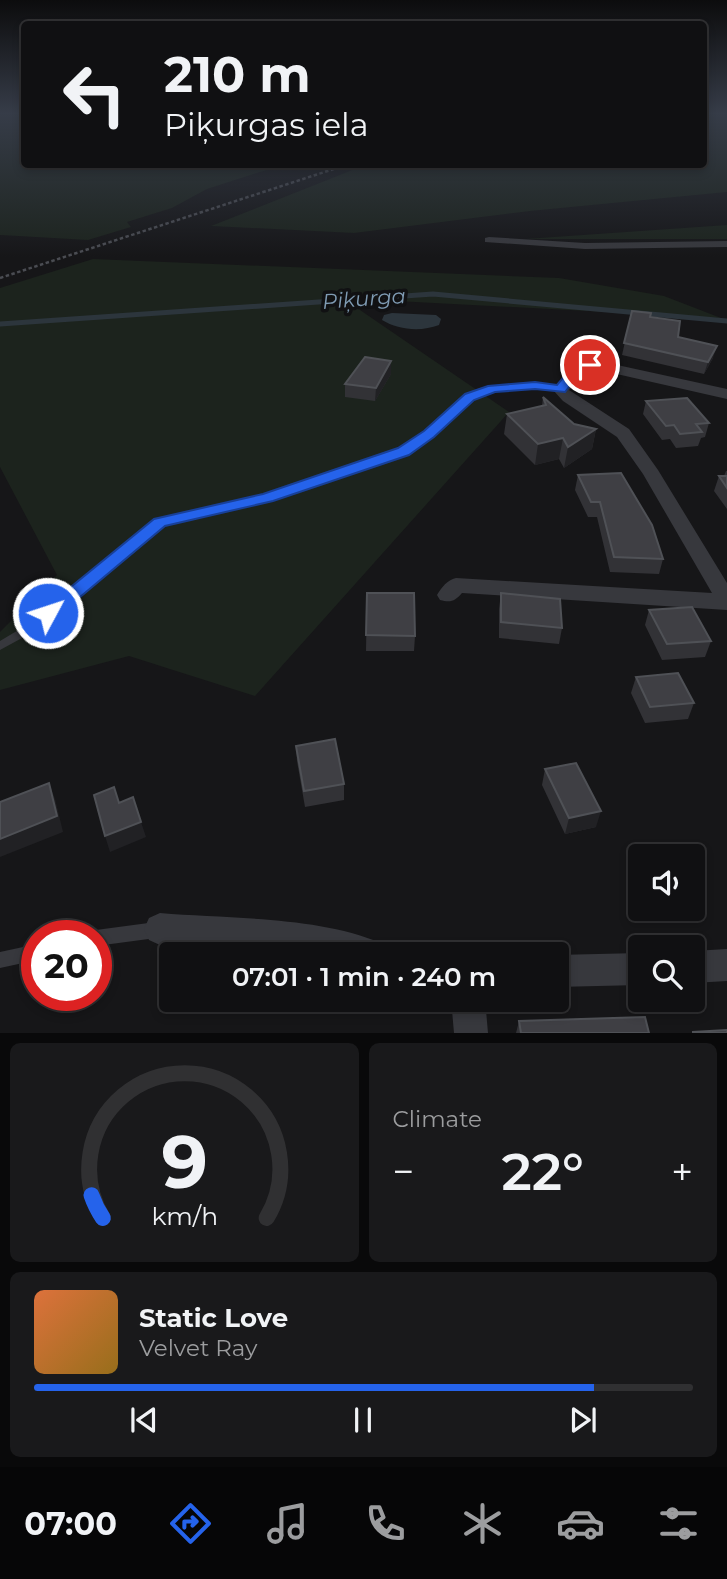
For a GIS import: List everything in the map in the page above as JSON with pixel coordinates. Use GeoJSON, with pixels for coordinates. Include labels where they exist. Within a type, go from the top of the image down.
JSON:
{"type":"FeatureCollection","features":[{"type":"Feature","properties":{"kind":"street"},"geometry":{"type":"LineString","coordinates":[[489,240],[585,246],[727,244]]}},
{"type":"Feature","properties":{"kind":"street"},"geometry":{"type":"LineString","coordinates":[[726,393],[607,366],[590,365],[572,375],[561,390],[623,433],[652,474],[727,601]]}},
{"type":"Feature","properties":{"kind":"street"},"geometry":{"type":"LineString","coordinates":[[447,595],[456,585],[727,601]]}},
{"type":"Feature","properties":{"kind":"street"},"geometry":{"type":"LineString","coordinates":[[160,929],[313,942]]}},
{"type":"Feature","properties":{"kind":"street"},"geometry":{"type":"LineString","coordinates":[[705,966],[727,965]]}},
{"type":"Feature","properties":{"kind":"street"},"geometry":{"type":"LineString","coordinates":[[569,971],[628,969]]}},
{"type":"Feature","properties":{"kind":"street"},"geometry":{"type":"LineString","coordinates":[[469,1012],[471,1033]]}},
{"type":"Feature","properties":{"kind":"lane"},"geometry":{"type":"LineString","coordinates":[[0,646],[29,629],[160,522],[267,497],[404,452],[429,434],[470,397],[493,389],[535,386],[561,390]]}},
{"type":"Feature","properties":{"kind":"lane"},"geometry":{"type":"LineString","coordinates":[[112,936],[160,929]]}},
{"type":"Feature","properties":{"kind":"lane"},"geometry":{"type":"LineString","coordinates":[[0,960],[21,955]]}},
{"type":"Feature","properties":{"kind":"shaded area"},"geometry":{"type":"Polygon","coordinates":[[[0,161],[21,161],[21,168],[273,168],[207,189],[172,208],[127,222],[131,227],[88,240],[0,235],[0,161]]]}},
{"type":"Feature","properties":{"kind":"shaded area"},"geometry":{"type":"Polygon","coordinates":[[[707,161],[727,161],[727,192],[530,211],[354,233],[211,226],[357,168],[707,168],[707,161]]]}},
{"type":"Feature","properties":{"kind":"shaded area"},"geometry":{"type":"Polygon","coordinates":[[[727,225],[727,239],[525,239],[727,225]]]}},
{"type":"Feature","properties":{"kind":"shaded area"},"geometry":{"type":"Polygon","coordinates":[[[93,259],[559,278],[664,296],[721,318],[377,300],[360,310],[509,412],[255,696],[129,656],[0,690],[0,632],[57,575],[0,467],[0,288],[93,259]]]}},
{"type":"Feature","properties":{"kind":"shaded area"},"geometry":{"type":"Polygon","coordinates":[[[384,315],[436,315],[441,319],[439,325],[410,329],[382,320],[384,315]]]}},
{"type":"Feature","properties":{"kind":"building"},"geometry":{"type":"Polygon","coordinates":[[[632,311],[651,313],[650,317],[680,321],[678,337],[717,346],[708,362],[624,343],[632,311]]]}},
{"type":"Feature","properties":{"kind":"building"},"geometry":{"type":"Polygon","coordinates":[[[365,357],[391,361],[376,388],[345,384],[365,357]]]}},
{"type":"Feature","properties":{"kind":"building"},"geometry":{"type":"Polygon","coordinates":[[[543,397],[574,424],[596,429],[568,447],[563,438],[538,444],[507,414],[546,405],[543,397]]]}},
{"type":"Feature","properties":{"kind":"building"},"geometry":{"type":"Polygon","coordinates":[[[687,398],[709,423],[696,424],[702,432],[680,434],[674,425],[666,426],[646,401],[687,398]]]}},
{"type":"Feature","properties":{"kind":"building"},"geometry":{"type":"Polygon","coordinates":[[[621,473],[652,525],[663,559],[614,557],[600,502],[591,502],[578,475],[621,473]]]}},
{"type":"Feature","properties":{"kind":"building"},"geometry":{"type":"Polygon","coordinates":[[[719,476],[727,476],[727,488],[719,476]]]}},
{"type":"Feature","properties":{"kind":"building"},"geometry":{"type":"Polygon","coordinates":[[[367,593],[414,593],[415,636],[366,635],[367,593]]]}},
{"type":"Feature","properties":{"kind":"building"},"geometry":{"type":"Polygon","coordinates":[[[501,593],[560,599],[562,628],[501,622],[501,593]]]}},
{"type":"Feature","properties":{"kind":"building"},"geometry":{"type":"Polygon","coordinates":[[[692,607],[711,641],[667,644],[649,610],[692,607]]]}},
{"type":"Feature","properties":{"kind":"building"},"geometry":{"type":"Polygon","coordinates":[[[678,673],[694,703],[650,707],[636,677],[678,673]]]}},
{"type":"Feature","properties":{"kind":"building"},"geometry":{"type":"Polygon","coordinates":[[[335,739],[344,784],[304,791],[296,746],[335,739]]]}},
{"type":"Feature","properties":{"kind":"building"},"geometry":{"type":"Polygon","coordinates":[[[576,763],[601,811],[569,818],[545,769],[576,763]]]}},
{"type":"Feature","properties":{"kind":"building"},"geometry":{"type":"Polygon","coordinates":[[[49,783],[57,816],[0,839],[0,802],[49,783]]]}},
{"type":"Feature","properties":{"kind":"building"},"geometry":{"type":"Polygon","coordinates":[[[114,787],[119,803],[133,797],[141,822],[105,836],[94,795],[114,787]]]}},
{"type":"Feature","properties":{"kind":"building"},"geometry":{"type":"Polygon","coordinates":[[[645,1017],[649,1033],[521,1033],[519,1021],[645,1017]]]}},
{"type":"Feature","properties":{"kind":"building"},"geometry":{"type":"Polygon","coordinates":[[[727,1030],[727,1033],[693,1033],[693,1032],[727,1030]]]}},
{"type":"Feature","properties":{"kind":"waterway","name":"Piķurga"},"geometry":{"type":"LineString","coordinates":[[0,324],[433,294],[727,321]]}},
{"type":"Feature","properties":{"kind":"railway"},"geometry":{"type":"LineString","coordinates":[[0,278],[337,168]]}},
{"type":"Feature","properties":{"kind":"route"},"geometry":{"type":"LineString","coordinates":[[48,613],[160,522],[267,497],[404,452],[429,434],[470,397],[493,389],[511,387],[535,386],[561,390],[572,375],[590,365]]}}]}
